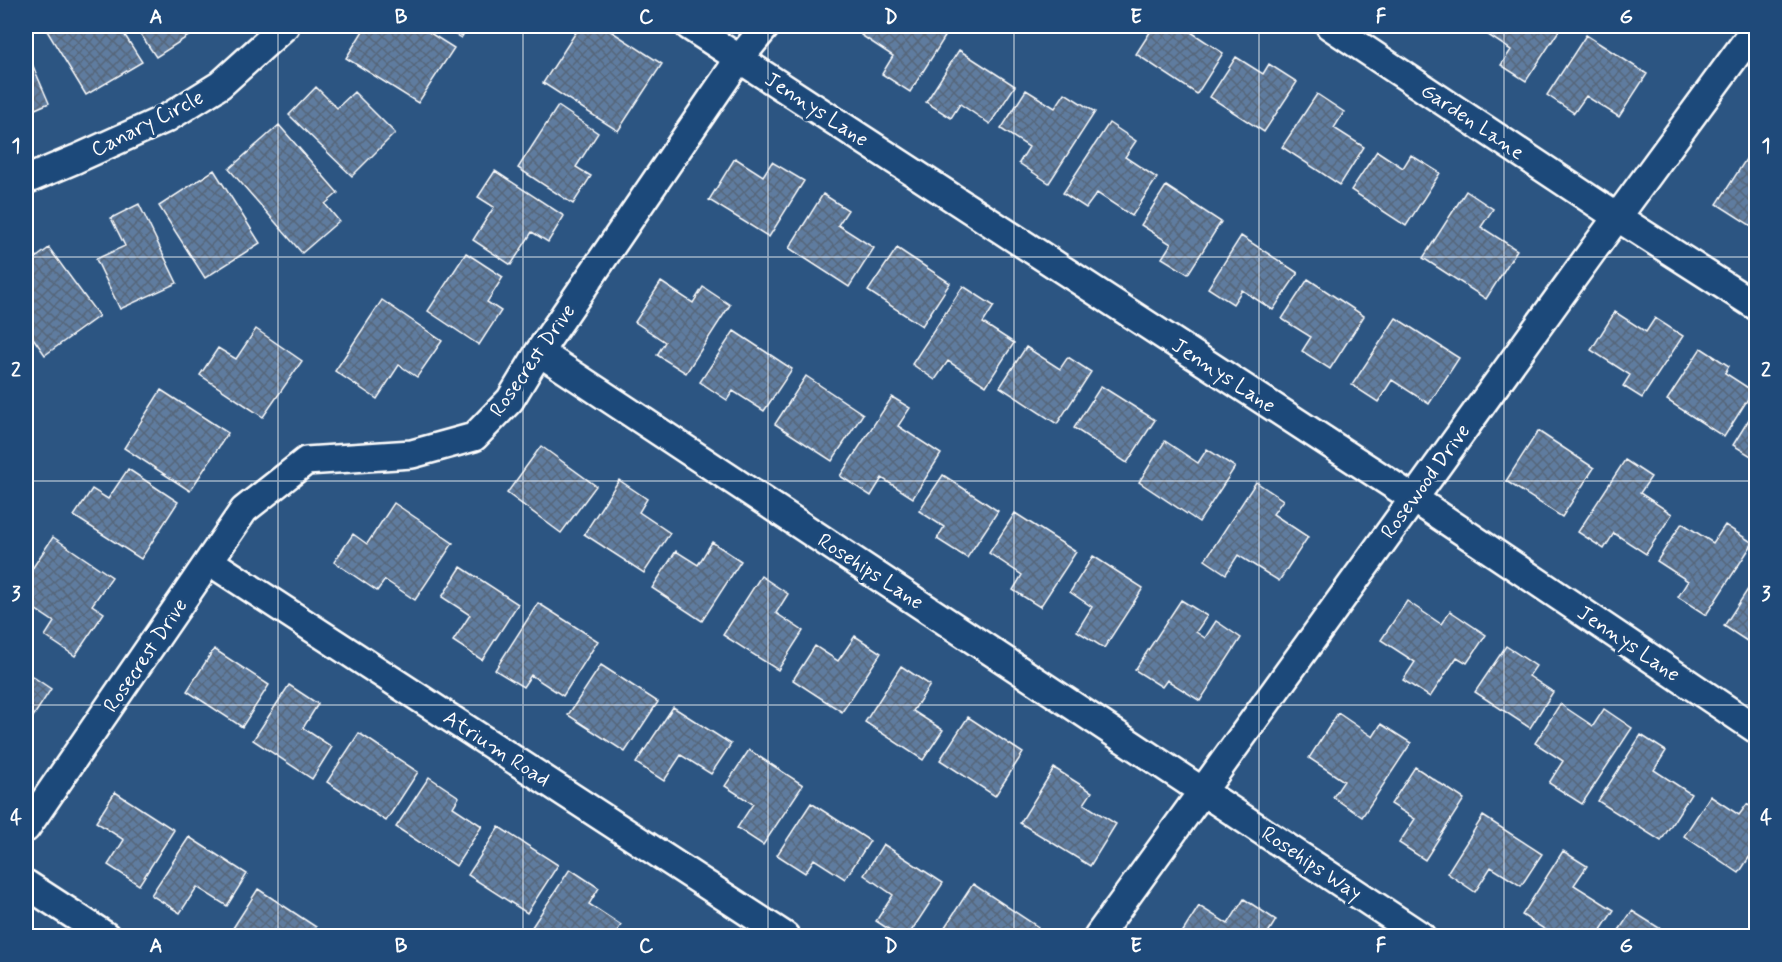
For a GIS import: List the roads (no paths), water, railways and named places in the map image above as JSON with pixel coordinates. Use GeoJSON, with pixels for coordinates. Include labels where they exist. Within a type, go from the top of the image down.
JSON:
{"type":"FeatureCollection","features":[{"type":"Feature","properties":{"kind":"street","name":"Canary Circle"},"geometry":{"type":"LineString","coordinates":[[26,180],[167,118],[220,85],[285,26]]}},
{"type":"Feature","properties":{"kind":"street","name":"Jennys Lane"},"geometry":{"type":"LineString","coordinates":[[689,26],[1413,498],[1756,729]]}},
{"type":"Feature","properties":{"kind":"street","name":"Rosecrest Drive"},"geometry":{"type":"LineString","coordinates":[[26,828],[244,510],[306,461],[412,454],[474,437],[510,400],[539,352],[739,59],[766,26]]}},
{"type":"Feature","properties":{"kind":"street","name":"Garden Lane"},"geometry":{"type":"LineString","coordinates":[[1330,26],[1756,306]]}},
{"type":"Feature","properties":{"kind":"street","name":"Rosewood Drive"},"geometry":{"type":"LineString","coordinates":[[1098,936],[1617,216],[1756,28]]}},
{"type":"Feature","properties":{"kind":"street","name":"Rosehips Lane"},"geometry":{"type":"LineString","coordinates":[[539,352],[1203,791]]}},
{"type":"Feature","properties":{"kind":"street","name":"Atrium Road"},"geometry":{"type":"LineString","coordinates":[[209,561],[784,936]]}},
{"type":"Feature","properties":{"kind":"street","name":"Rosehips Way"},"geometry":{"type":"LineString","coordinates":[[1203,791],[1421,936]]}},
{"type":"Feature","properties":{"kind":"street"},"geometry":{"type":"LineString","coordinates":[[26,884],[106,936]]}}]}
